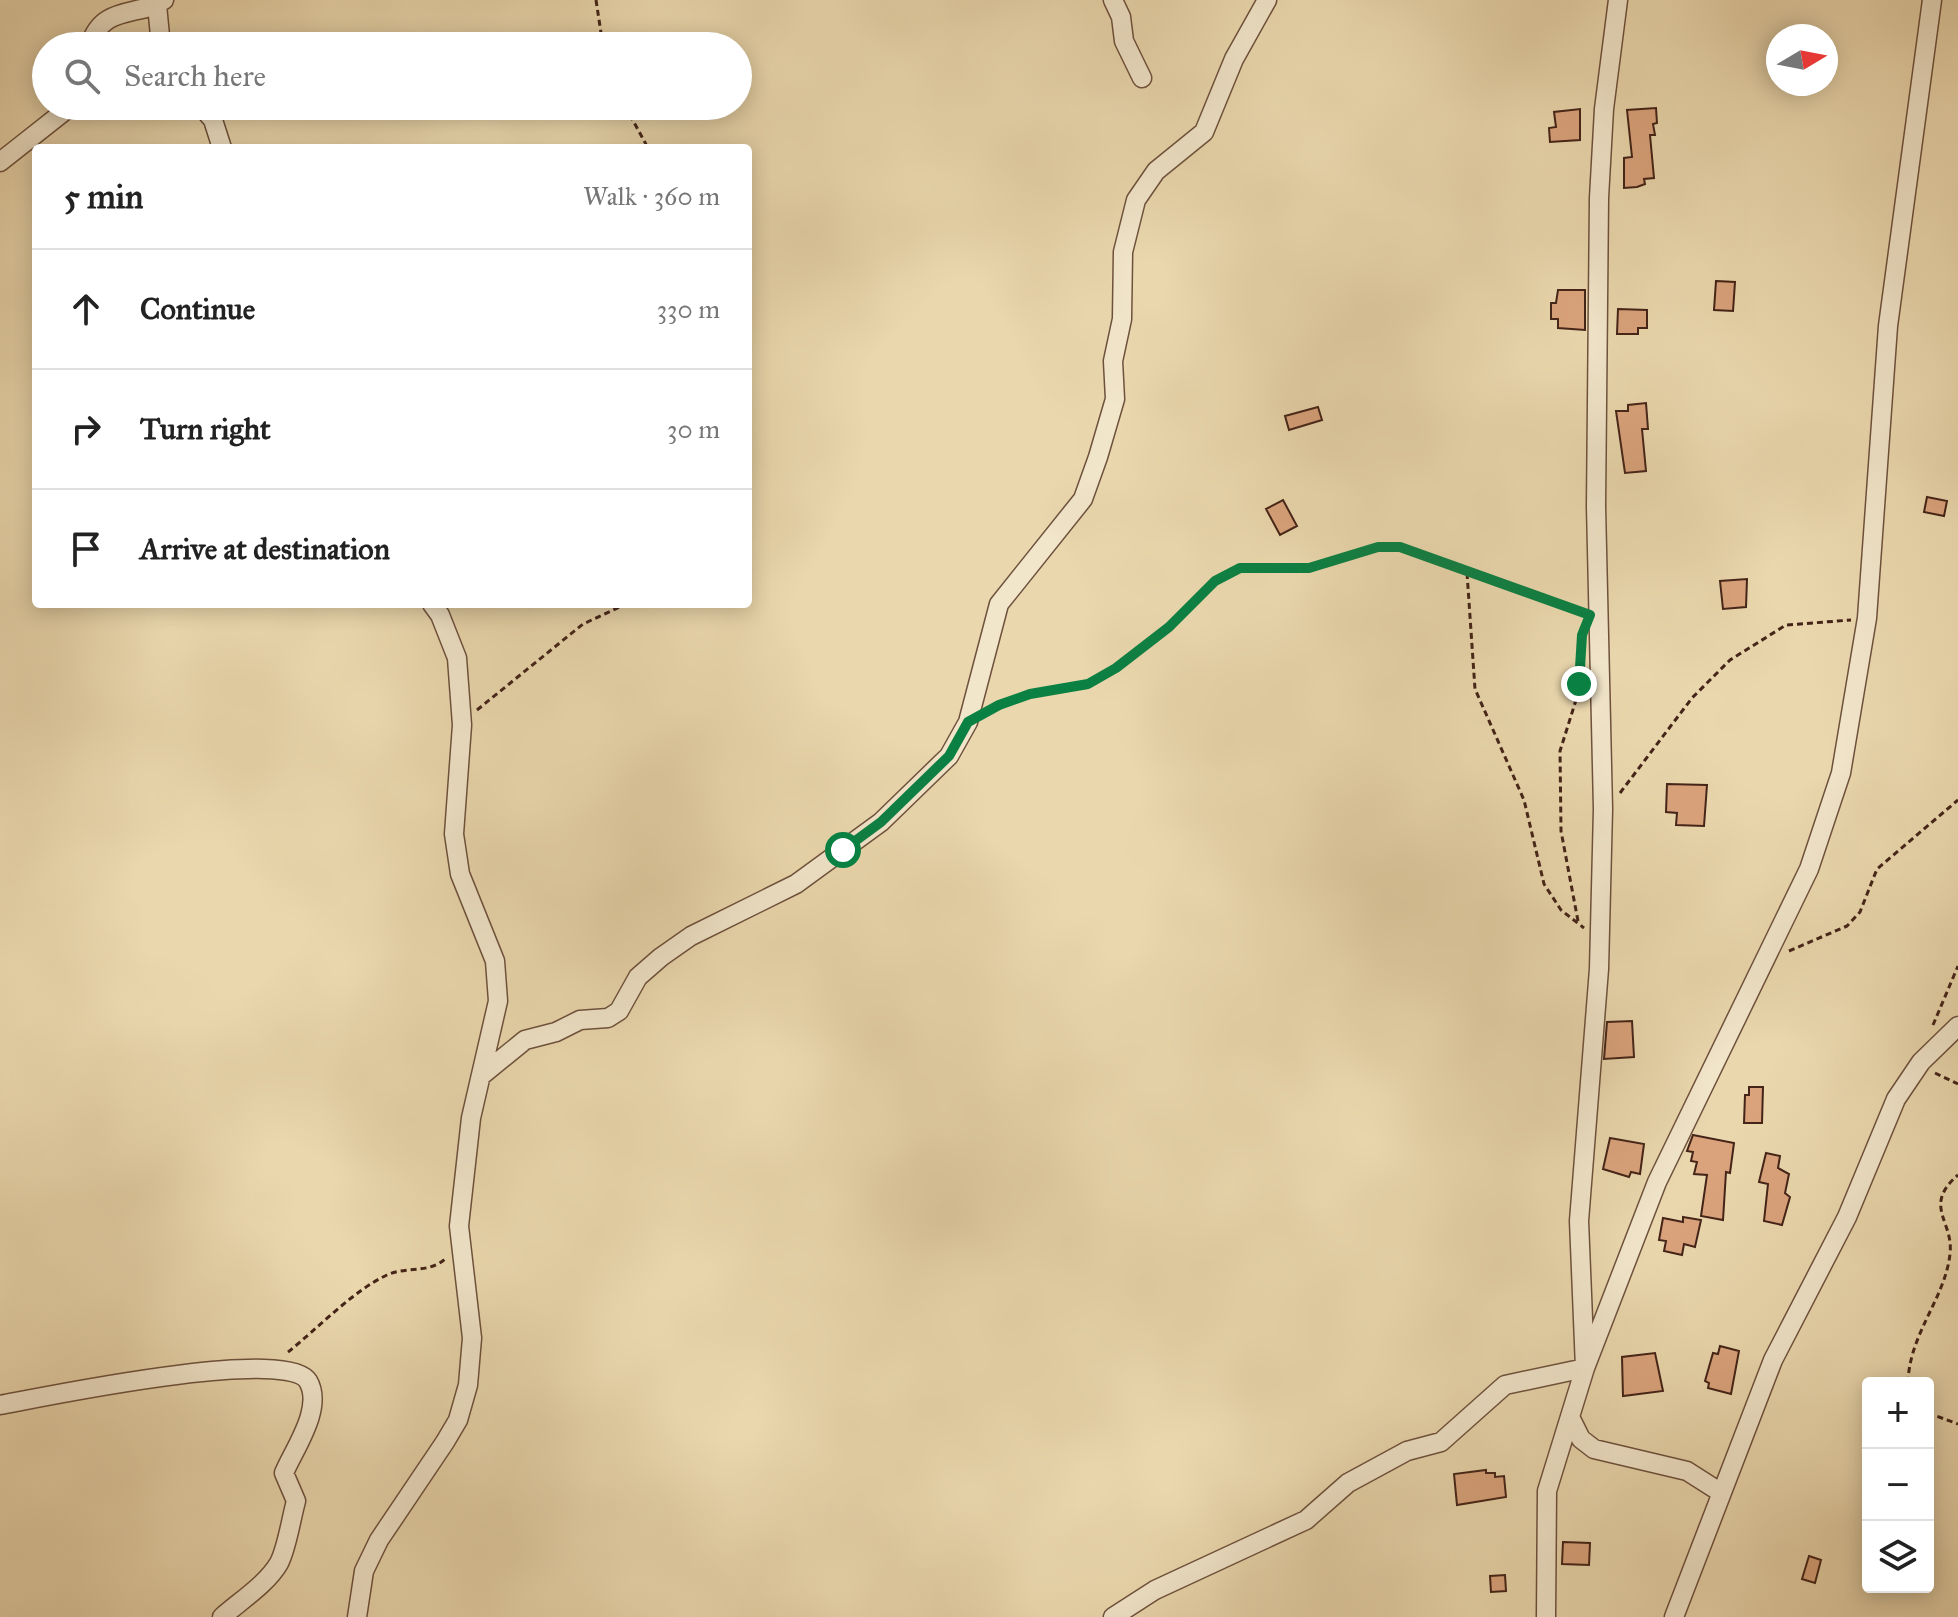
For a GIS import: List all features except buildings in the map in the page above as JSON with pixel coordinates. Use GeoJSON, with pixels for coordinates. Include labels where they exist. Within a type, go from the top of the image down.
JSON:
{"type":"FeatureCollection","features":[{"type":"Feature","properties":{"kind":"street"},"geometry":{"type":"LineString","coordinates":[[1113,0],[1121,17],[1124,41],[1142,78]]}},
{"type":"Feature","properties":{"kind":"street"},"geometry":{"type":"LineString","coordinates":[[482,1075],[525,1040],[556,1032],[580,1020],[614,1014],[638,977],[661,957],[691,936],[796,884],[881,822],[949,756],[968,722],[999,604],[1083,499],[1108,428],[1115,399],[1113,361],[1122,319],[1123,252],[1136,200],[1156,171],[1204,132],[1234,59],[1267,0]]}},
{"type":"Feature","properties":{"kind":"street"},"geometry":{"type":"LineString","coordinates":[[1585,1368],[1579,1221],[1600,945],[1602,827],[1601,619],[1596,506],[1599,198],[1604,109],[1618,0]]}},
{"type":"Feature","properties":{"kind":"street"},"geometry":{"type":"LineString","coordinates":[[1546,1617],[1545,1505],[1554,1464],[1585,1368],[1657,1182],[1809,869],[1841,773],[1867,618],[1888,326],[1932,0]]}},
{"type":"Feature","properties":{"kind":"street"},"geometry":{"type":"LineString","coordinates":[[97,32],[115,15],[161,2],[161,32]]}},
{"type":"Feature","properties":{"kind":"street"},"geometry":{"type":"LineString","coordinates":[[0,162],[53,120]]}},
{"type":"Feature","properties":{"kind":"street"},"geometry":{"type":"LineString","coordinates":[[213,120],[221,144]]}},
{"type":"Feature","properties":{"kind":"street"},"geometry":{"type":"LineString","coordinates":[[357,1617],[364,1571],[379,1540],[445,1442],[463,1404],[472,1338],[459,1226],[471,1118],[498,1001],[497,978],[495,961],[468,900],[458,860],[454,834],[462,721],[457,658],[435,608]]}},
{"type":"Feature","properties":{"kind":"street"},"geometry":{"type":"LineString","coordinates":[[1674,1617],[1773,1360],[1847,1217],[1896,1099],[1916,1067],[1958,1026]]}},
{"type":"Feature","properties":{"kind":"street"},"geometry":{"type":"LineString","coordinates":[[0,1405],[191,1373],[257,1368],[301,1374],[309,1381],[312,1395],[308,1420],[284,1473],[296,1501],[285,1536],[285,1550],[278,1566],[222,1617]]}},
{"type":"Feature","properties":{"kind":"street"},"geometry":{"type":"LineString","coordinates":[[1113,1617],[1155,1590],[1306,1520],[1319,1511],[1335,1491],[1403,1453],[1439,1443],[1505,1385],[1585,1368]]}},
{"type":"Feature","properties":{"kind":"street"},"geometry":{"type":"LineString","coordinates":[[1571,1419],[1581,1439],[1594,1449],[1687,1471],[1720,1492]]}},
{"type":"Feature","properties":{"kind":"path"},"geometry":{"type":"LineString","coordinates":[[596,0],[601,32]]}},
{"type":"Feature","properties":{"kind":"path"},"geometry":{"type":"LineString","coordinates":[[633,120],[646,144]]}},
{"type":"Feature","properties":{"kind":"path"},"geometry":{"type":"LineString","coordinates":[[968,722],[999,705],[1030,694],[1088,684],[1116,668],[1169,627],[1215,581],[1240,568],[1309,568],[1391,546],[1601,619]]}},
{"type":"Feature","properties":{"kind":"path"},"geometry":{"type":"LineString","coordinates":[[1467,573],[1475,689],[1524,800],[1544,884],[1561,910],[1600,945]]}},
{"type":"Feature","properties":{"kind":"path"},"geometry":{"type":"LineString","coordinates":[[462,721],[583,624],[617,608]]}},
{"type":"Feature","properties":{"kind":"path"},"geometry":{"type":"LineString","coordinates":[[1602,827],[1625,785],[1692,698],[1730,660],[1786,625],[1867,618]]}},
{"type":"Feature","properties":{"kind":"path"},"geometry":{"type":"LineString","coordinates":[[1579,924],[1561,831],[1560,751],[1576,700],[1581,658]]}},
{"type":"Feature","properties":{"kind":"path"},"geometry":{"type":"LineString","coordinates":[[1763,962],[1847,926],[1860,912],[1877,869],[1958,800]]}},
{"type":"Feature","properties":{"kind":"path"},"geometry":{"type":"LineString","coordinates":[[1958,966],[1948,983],[1916,1067],[1958,1084]]}},
{"type":"Feature","properties":{"kind":"path"},"geometry":{"type":"LineString","coordinates":[[1908,1377],[1916,1339],[1950,1258],[1951,1247],[1939,1209],[1942,1195],[1958,1175]]}},
{"type":"Feature","properties":{"kind":"path"},"geometry":{"type":"LineString","coordinates":[[257,1368],[282,1357],[379,1280],[404,1270],[437,1267],[446,1259],[459,1226]]}},
{"type":"Feature","properties":{"kind":"path"},"geometry":{"type":"LineString","coordinates":[[1934,1415],[1958,1424]]}},
{"type":"Feature","properties":{"kind":"route"},"geometry":{"type":"LineString","coordinates":[[843,850],[881,822],[949,756],[968,722],[999,705],[1030,694],[1074,689],[1088,684],[1116,668],[1169,627],[1215,581],[1248,566],[1309,568],[1378,547],[1391,546],[1510,586],[1590,615],[1582,635],[1579,684]]}}]}
